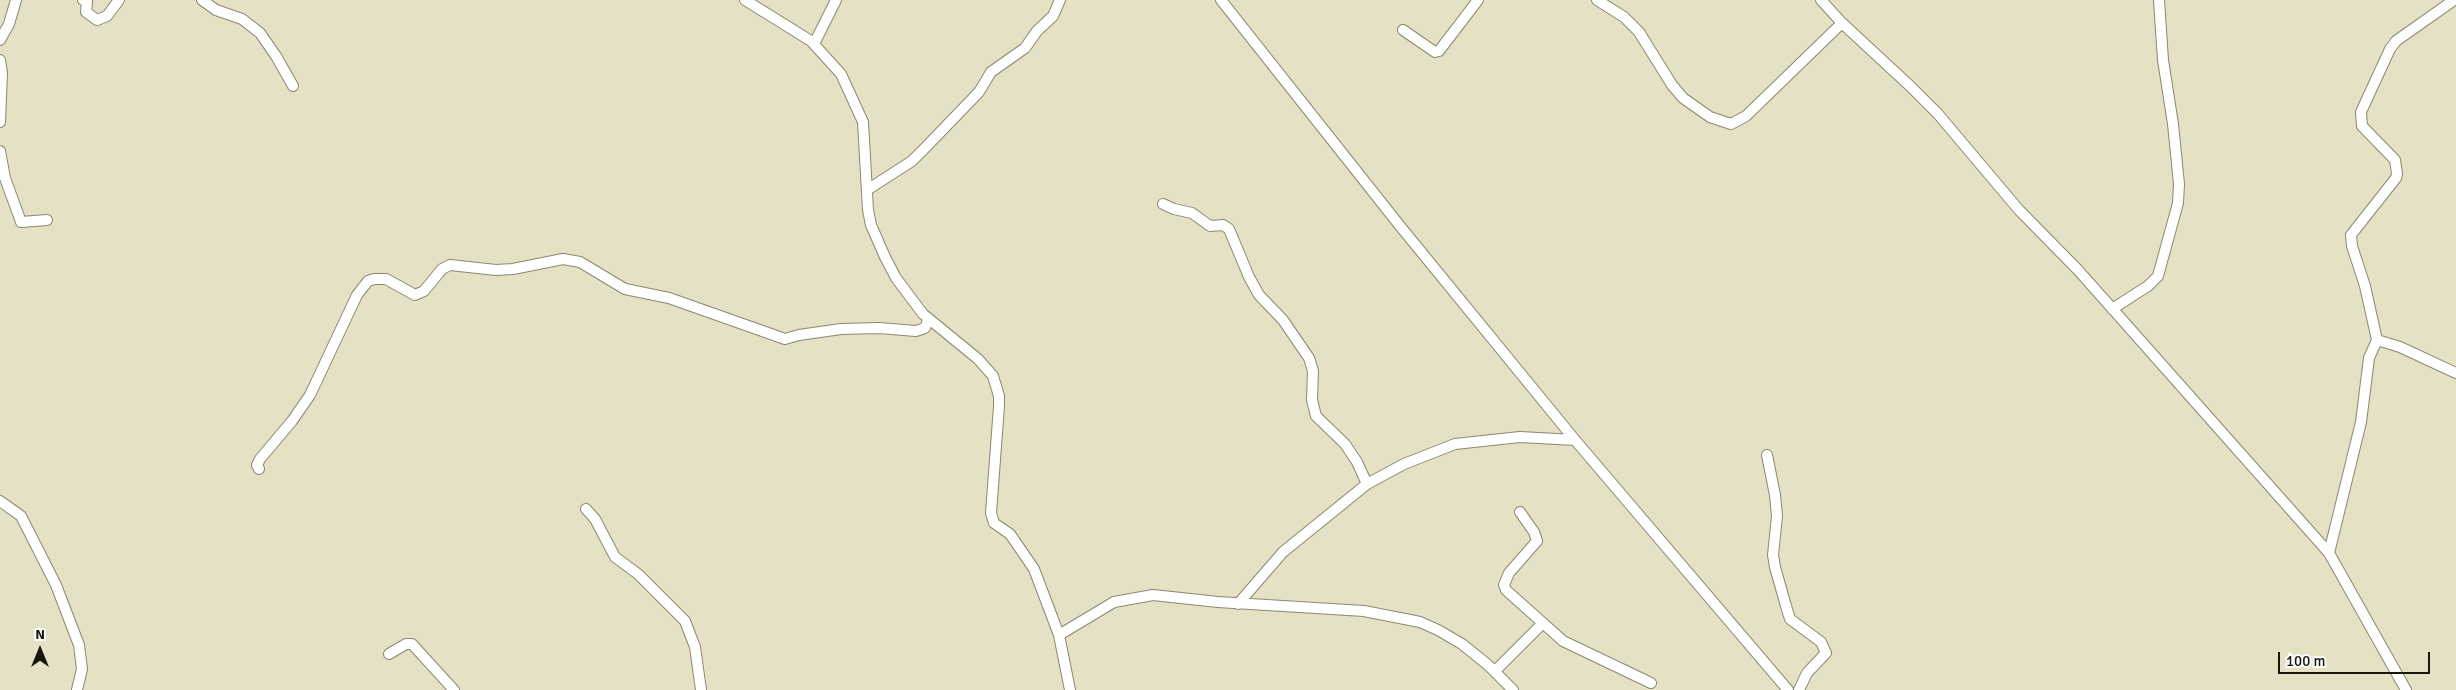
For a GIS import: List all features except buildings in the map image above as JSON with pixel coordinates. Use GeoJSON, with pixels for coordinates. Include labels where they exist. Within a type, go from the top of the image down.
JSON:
{"type":"FeatureCollection","features":[{"type":"Feature","properties":{"kind":"street"},"geometry":{"type":"LineString","coordinates":[[0,40],[9,24],[16,0]]}},
{"type":"Feature","properties":{"kind":"street"},"geometry":{"type":"LineString","coordinates":[[83,0],[87,2],[86,12],[97,20],[107,16],[118,0]]}},
{"type":"Feature","properties":{"kind":"street"},"geometry":{"type":"LineString","coordinates":[[202,0],[216,10],[242,18],[260,33],[293,86]]}},
{"type":"Feature","properties":{"kind":"street"},"geometry":{"type":"LineString","coordinates":[[745,0],[814,44],[841,74],[863,122],[871,225],[885,257],[903,288],[928,320],[978,359],[993,376],[999,396],[999,406],[991,513],[994,523],[1010,534],[1034,569],[1059,635],[1070,690]]}},
{"type":"Feature","properties":{"kind":"street"},"geometry":{"type":"LineString","coordinates":[[814,44],[836,0]]}},
{"type":"Feature","properties":{"kind":"street"},"geometry":{"type":"LineString","coordinates":[[867,190],[912,161],[924,150],[979,92],[991,72],[1025,48],[1037,31],[1053,16],[1060,0]]}},
{"type":"Feature","properties":{"kind":"street"},"geometry":{"type":"LineString","coordinates":[[1221,0],[1400,226],[1575,440],[1788,690]]}},
{"type":"Feature","properties":{"kind":"street"},"geometry":{"type":"LineString","coordinates":[[1403,30],[1435,52],[1439,51],[1478,0]]}},
{"type":"Feature","properties":{"kind":"street"},"geometry":{"type":"LineString","coordinates":[[1597,0],[1624,17],[1639,32],[1672,85],[1684,98],[1710,116],[1731,124],[1746,116],[1842,24]]}},
{"type":"Feature","properties":{"kind":"street"},"geometry":{"type":"LineString","coordinates":[[1821,0],[1842,24],[1931,107],[2020,210],[2270,484],[2329,553],[2406,690]]}},
{"type":"Feature","properties":{"kind":"street"},"geometry":{"type":"LineString","coordinates":[[2112,309],[2148,286],[2158,276],[2178,203],[2178,176],[2173,124],[2163,60],[2159,0]]}},
{"type":"Feature","properties":{"kind":"street"},"geometry":{"type":"LineString","coordinates":[[2329,553],[2361,422],[2369,358],[2377,340],[2352,246],[2351,235],[2396,178],[2397,166],[2395,160],[2362,126],[2361,112],[2390,49],[2396,41],[2454,0]]}},
{"type":"Feature","properties":{"kind":"street"},"geometry":{"type":"LineString","coordinates":[[0,60],[2,73],[0,122]]}},
{"type":"Feature","properties":{"kind":"street"},"geometry":{"type":"LineString","coordinates":[[0,151],[5,178],[21,222],[47,220]]}},
{"type":"Feature","properties":{"kind":"street"},"geometry":{"type":"LineString","coordinates":[[1163,204],[1192,214],[1206,224],[1223,225],[1229,229],[1256,289],[1283,320],[1309,358],[1313,377],[1312,400],[1316,416],[1348,448],[1367,484]]}},
{"type":"Feature","properties":{"kind":"street"},"geometry":{"type":"LineString","coordinates":[[259,469],[257,466],[260,459],[292,421],[310,394],[357,295],[368,281],[374,279],[386,279],[415,295],[424,292],[442,269],[450,265],[496,270],[513,269],[563,259],[580,262],[625,289],[669,298],[785,339],[799,334],[841,329],[879,328],[916,331],[925,328],[928,320]]}},
{"type":"Feature","properties":{"kind":"street"},"geometry":{"type":"LineString","coordinates":[[2377,340],[2400,346],[2456,373]]}},
{"type":"Feature","properties":{"kind":"street"},"geometry":{"type":"LineString","coordinates":[[1238,604],[1249,588],[1283,552],[1367,484],[1404,464],[1456,444],[1520,436],[1575,440]]}},
{"type":"Feature","properties":{"kind":"street"},"geometry":{"type":"LineString","coordinates":[[1766,455],[1775,495],[1777,516],[1775,567],[1786,606],[1790,619],[1821,642],[1826,653],[1807,673],[1799,690]]}},
{"type":"Feature","properties":{"kind":"street"},"geometry":{"type":"LineString","coordinates":[[0,501],[21,516],[56,584],[78,646],[82,669],[77,690]]}},
{"type":"Feature","properties":{"kind":"street"},"geometry":{"type":"LineString","coordinates":[[586,509],[595,519],[615,558],[638,574],[685,621],[694,647],[701,690]]}},
{"type":"Feature","properties":{"kind":"street"},"geometry":{"type":"LineString","coordinates":[[1520,512],[1534,532],[1537,541],[1509,573],[1504,585],[1506,590],[1563,641],[1651,683]]}},
{"type":"Feature","properties":{"kind":"street"},"geometry":{"type":"LineString","coordinates":[[1059,635],[1099,610],[1129,598],[1168,595],[1238,604],[1348,609],[1420,622],[1462,644],[1495,671],[1513,690]]}},
{"type":"Feature","properties":{"kind":"street"},"geometry":{"type":"LineString","coordinates":[[1495,671],[1543,623]]}},
{"type":"Feature","properties":{"kind":"street"},"geometry":{"type":"LineString","coordinates":[[389,654],[406,644],[412,644],[454,690]]}}]}
